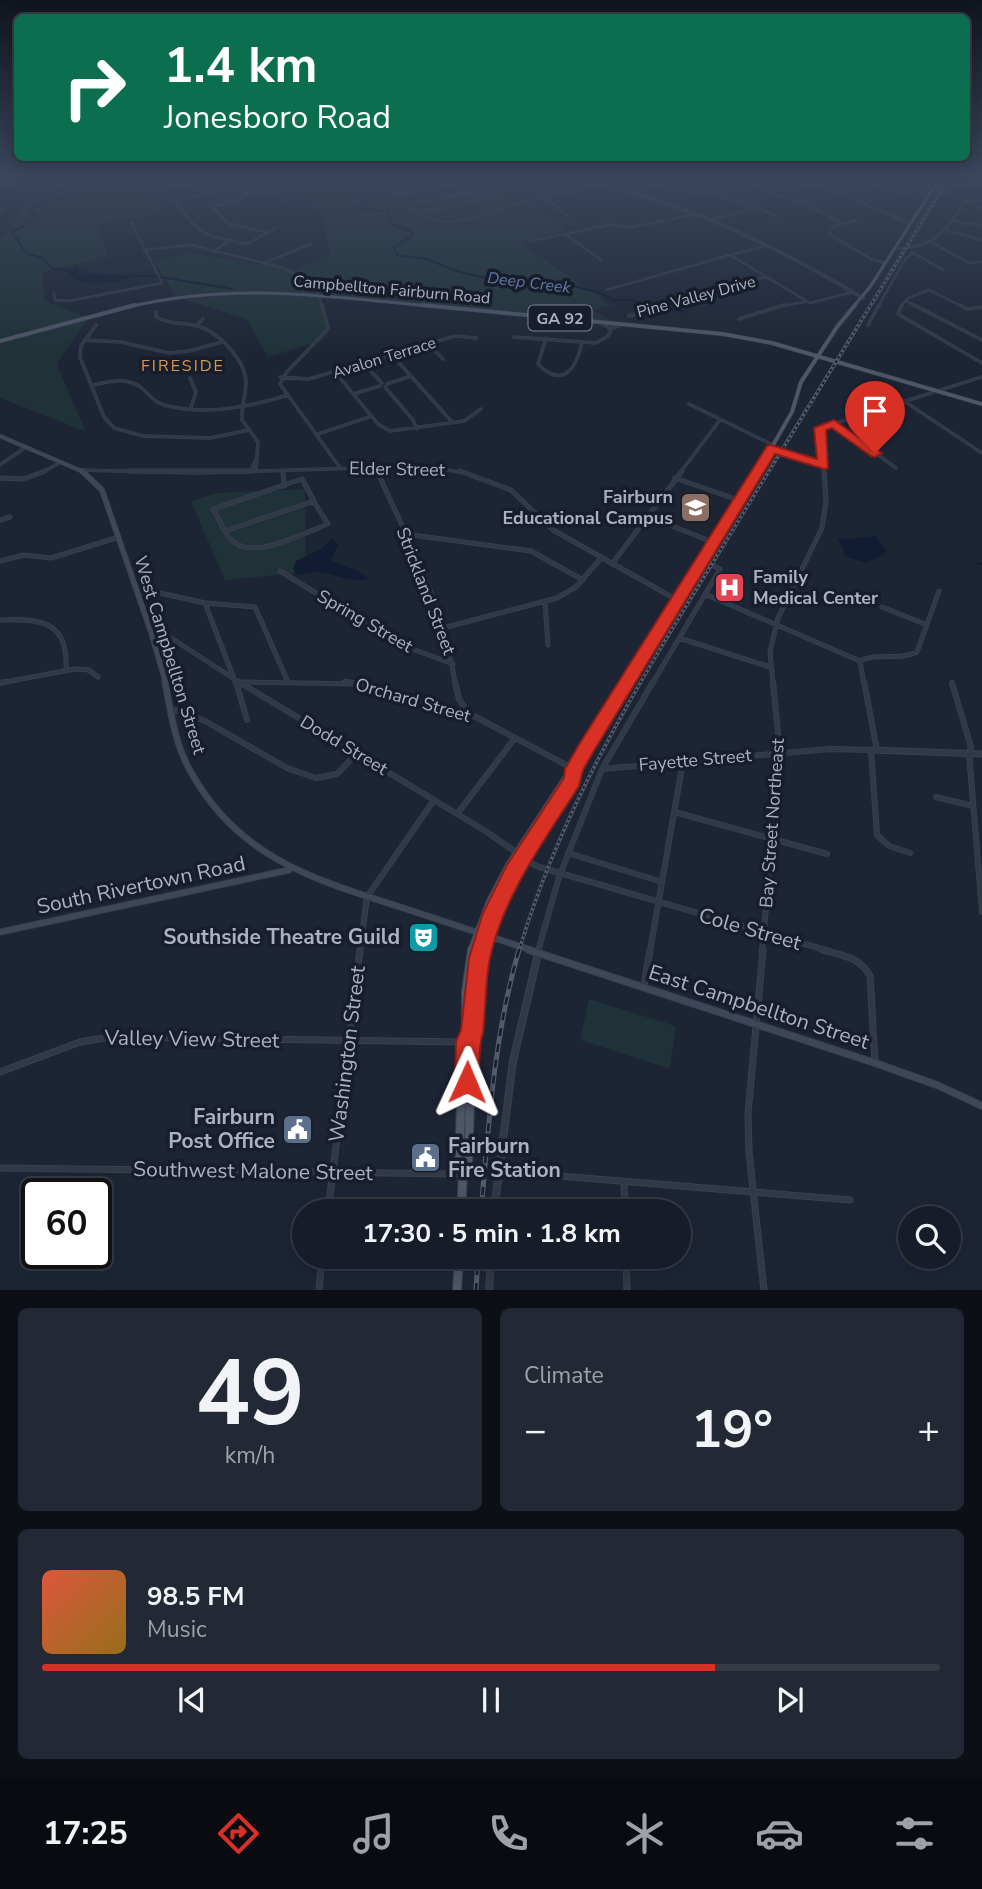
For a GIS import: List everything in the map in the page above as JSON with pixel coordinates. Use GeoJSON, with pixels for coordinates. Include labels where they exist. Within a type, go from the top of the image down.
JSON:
{"type":"FeatureCollection","features":[{"type":"Feature","properties":{"kind":"main road"},"geometry":{"type":"LineString","coordinates":[[467,1042],[472,1033],[480,958],[486,935],[520,856],[568,772],[574,769],[741,500],[792,412],[801,382],[837,327],[863,298],[902,236]]}},
{"type":"Feature","properties":{"kind":"main road","name":"Campbellton Fairburn Road"},"geometry":{"type":"LineString","coordinates":[[0,342],[181,298],[249,293],[319,296],[712,332],[817,358]]}},
{"type":"Feature","properties":{"kind":"main road","name":"Campbellton Fairburn Road"},"geometry":{"type":"LineString","coordinates":[[319,296],[720,336],[784,348]]}},
{"type":"Feature","properties":{"kind":"main road"},"geometry":{"type":"LineString","coordinates":[[817,358],[982,404]]}},
{"type":"Feature","properties":{"kind":"main road","name":"West Campbellton Street"},"geometry":{"type":"LineString","coordinates":[[0,436],[78,470],[93,478],[102,490],[163,667],[182,754],[211,800],[250,843],[289,870],[523,949]]}},
{"type":"Feature","properties":{"kind":"main road"},"geometry":{"type":"LineString","coordinates":[[462,1199],[463,1174],[468,1163],[470,1104],[466,1100],[466,991],[470,955],[498,885],[520,856]]}},
{"type":"Feature","properties":{"kind":"main road","name":"South Rivertown Road"},"geometry":{"type":"LineString","coordinates":[[0,932],[289,870]]}},
{"type":"Feature","properties":{"kind":"main road","name":"East Campbellton Street"},"geometry":{"type":"LineString","coordinates":[[523,949],[937,1084],[982,1106]]}},
{"type":"Feature","properties":{"kind":"main road"},"geometry":{"type":"LineString","coordinates":[[457,1290],[458,1269]]}},
{"type":"Feature","properties":{"kind":"street"},"geometry":{"type":"LineString","coordinates":[[54,293],[55,300],[68,301],[162,282],[138,236]]}},
{"type":"Feature","properties":{"kind":"street"},"geometry":{"type":"LineString","coordinates":[[215,236],[247,244],[261,236]]}},
{"type":"Feature","properties":{"kind":"street"},"geometry":{"type":"LineString","coordinates":[[531,242],[556,236]]}},
{"type":"Feature","properties":{"kind":"street"},"geometry":{"type":"LineString","coordinates":[[568,236],[601,260]]}},
{"type":"Feature","properties":{"kind":"street"},"geometry":{"type":"LineString","coordinates":[[742,236],[863,298]]}},
{"type":"Feature","properties":{"kind":"street"},"geometry":{"type":"LineString","coordinates":[[831,236],[871,259],[885,263]]}},
{"type":"Feature","properties":{"kind":"street"},"geometry":{"type":"LineString","coordinates":[[895,248],[909,249],[939,236]]}},
{"type":"Feature","properties":{"kind":"street"},"geometry":{"type":"LineString","coordinates":[[213,252],[230,240]]}},
{"type":"Feature","properties":{"kind":"street"},"geometry":{"type":"LineString","coordinates":[[931,242],[968,263],[982,262]]}},
{"type":"Feature","properties":{"kind":"street"},"geometry":{"type":"LineString","coordinates":[[144,250],[184,244],[264,263],[296,274],[317,288],[327,322],[326,332],[299,363],[281,376],[280,384],[341,469]]}},
{"type":"Feature","properties":{"kind":"street"},"geometry":{"type":"LineString","coordinates":[[264,263],[311,244]]}},
{"type":"Feature","properties":{"kind":"street"},"geometry":{"type":"LineString","coordinates":[[606,290],[763,247]]}},
{"type":"Feature","properties":{"kind":"street"},"geometry":{"type":"LineString","coordinates":[[909,249],[943,270]]}},
{"type":"Feature","properties":{"kind":"street"},"geometry":{"type":"LineString","coordinates":[[868,325],[905,259],[913,253]]}},
{"type":"Feature","properties":{"kind":"street"},"geometry":{"type":"LineString","coordinates":[[730,255],[807,302]]}},
{"type":"Feature","properties":{"kind":"street","name":"Pine Valley Drive"},"geometry":{"type":"LineString","coordinates":[[629,316],[765,277]]}},
{"type":"Feature","properties":{"kind":"street"},"geometry":{"type":"LineString","coordinates":[[981,362],[902,317],[898,310],[905,301],[929,290],[967,309],[982,307]]}},
{"type":"Feature","properties":{"kind":"street"},"geometry":{"type":"LineString","coordinates":[[739,319],[779,306],[818,303],[853,292]]}},
{"type":"Feature","properties":{"kind":"street"},"geometry":{"type":"LineString","coordinates":[[905,301],[982,340]]}},
{"type":"Feature","properties":{"kind":"street"},"geometry":{"type":"LineString","coordinates":[[156,312],[158,319],[212,332],[245,375],[242,420],[258,442],[256,471]]}},
{"type":"Feature","properties":{"kind":"street"},"geometry":{"type":"LineString","coordinates":[[196,326],[203,319]]}},
{"type":"Feature","properties":{"kind":"street"},"geometry":{"type":"LineString","coordinates":[[602,324],[611,329]]}},
{"type":"Feature","properties":{"kind":"street"},"geometry":{"type":"LineString","coordinates":[[96,325],[84,340],[80,357],[106,421],[125,433],[210,438],[249,430]]}},
{"type":"Feature","properties":{"kind":"street"},"geometry":{"type":"LineString","coordinates":[[514,337],[596,343],[608,336],[611,329],[619,326]]}},
{"type":"Feature","properties":{"kind":"street","name":"Avalon Terrace"},"geometry":{"type":"LineString","coordinates":[[281,376],[309,379],[455,336],[476,338]]}},
{"type":"Feature","properties":{"kind":"street"},"geometry":{"type":"LineString","coordinates":[[546,338],[538,364],[545,372],[553,374],[570,372],[575,368],[582,342]]}},
{"type":"Feature","properties":{"kind":"street"},"geometry":{"type":"LineString","coordinates":[[84,340],[121,342],[169,353],[189,351],[222,342]]}},
{"type":"Feature","properties":{"kind":"street"},"geometry":{"type":"LineString","coordinates":[[428,344],[443,359]]}},
{"type":"Feature","properties":{"kind":"street"},"geometry":{"type":"LineString","coordinates":[[392,355],[453,423]]}},
{"type":"Feature","properties":{"kind":"street"},"geometry":{"type":"LineString","coordinates":[[363,363],[381,385]]}},
{"type":"Feature","properties":{"kind":"street"},"geometry":{"type":"LineString","coordinates":[[335,372],[382,428],[390,432],[469,419],[481,409]]}},
{"type":"Feature","properties":{"kind":"street"},"geometry":{"type":"LineString","coordinates":[[354,394],[411,376]]}},
{"type":"Feature","properties":{"kind":"street"},"geometry":{"type":"LineString","coordinates":[[834,423],[982,377]]}},
{"type":"Feature","properties":{"kind":"street"},"geometry":{"type":"LineString","coordinates":[[191,378],[196,392],[191,408]]}},
{"type":"Feature","properties":{"kind":"street"},"geometry":{"type":"LineString","coordinates":[[91,386],[111,381],[129,381],[138,385],[158,403],[191,408],[242,407],[288,395]]}},
{"type":"Feature","properties":{"kind":"street"},"geometry":{"type":"LineString","coordinates":[[386,385],[417,429]]}},
{"type":"Feature","properties":{"kind":"street"},"geometry":{"type":"LineString","coordinates":[[904,401],[982,453]]}},
{"type":"Feature","properties":{"kind":"street"},"geometry":{"type":"LineString","coordinates":[[689,404],[772,447],[824,465]]}},
{"type":"Feature","properties":{"kind":"street"},"geometry":{"type":"LineString","coordinates":[[318,434],[372,416]]}},
{"type":"Feature","properties":{"kind":"street"},"geometry":{"type":"LineString","coordinates":[[612,564],[720,420]]}},
{"type":"Feature","properties":{"kind":"street"},"geometry":{"type":"LineString","coordinates":[[834,423],[896,468]]}},
{"type":"Feature","properties":{"kind":"street","name":"Bay Street Northeast"},"geometry":{"type":"LineString","coordinates":[[764,1290],[753,1194],[748,1114],[780,753],[771,667],[775,624],[822,528],[826,501],[820,428],[834,423]]}},
{"type":"Feature","properties":{"kind":"street"},"geometry":{"type":"LineString","coordinates":[[0,466],[26,446]]}},
{"type":"Feature","properties":{"kind":"street"},"geometry":{"type":"LineString","coordinates":[[250,471],[257,457]]}},
{"type":"Feature","properties":{"kind":"street"},"geometry":{"type":"LineString","coordinates":[[0,478],[11,481],[26,478],[61,462]]}},
{"type":"Feature","properties":{"kind":"street","name":"Elder Street"},"geometry":{"type":"LineString","coordinates":[[78,470],[178,473],[438,467],[498,484],[522,498],[553,530],[678,601]]}},
{"type":"Feature","properties":{"kind":"street","name":"Strickland Street"},"geometry":{"type":"LineString","coordinates":[[376,468],[443,628],[453,664],[459,702],[470,714]]}},
{"type":"Feature","properties":{"kind":"street"},"geometry":{"type":"LineString","coordinates":[[283,471],[284,486]]}},
{"type":"Feature","properties":{"kind":"street"},"geometry":{"type":"LineString","coordinates":[[675,478],[741,500]]}},
{"type":"Feature","properties":{"kind":"street"},"geometry":{"type":"LineString","coordinates":[[302,479],[314,501],[328,524],[256,548],[240,548],[230,542],[213,509],[302,479]]}},
{"type":"Feature","properties":{"kind":"street"},"geometry":{"type":"LineString","coordinates":[[225,531],[314,501]]}},
{"type":"Feature","properties":{"kind":"street"},"geometry":{"type":"LineString","coordinates":[[647,516],[715,543]]}},
{"type":"Feature","properties":{"kind":"street"},"geometry":{"type":"LineString","coordinates":[[0,520],[10,517]]}},
{"type":"Feature","properties":{"kind":"street"},"geometry":{"type":"LineString","coordinates":[[405,534],[531,551],[583,580]]}},
{"type":"Feature","properties":{"kind":"street"},"geometry":{"type":"LineString","coordinates":[[0,561],[15,556],[51,558],[119,537]]}},
{"type":"Feature","properties":{"kind":"street"},"geometry":{"type":"LineString","coordinates":[[443,628],[545,602],[567,593],[583,580],[601,558]]}},
{"type":"Feature","properties":{"kind":"street"},"geometry":{"type":"LineString","coordinates":[[495,1199],[513,1061],[560,873],[603,769],[720,569],[704,560]]}},
{"type":"Feature","properties":{"kind":"street","name":"Spring Street"},"geometry":{"type":"LineString","coordinates":[[280,571],[399,644],[453,664]]}},
{"type":"Feature","properties":{"kind":"street"},"geometry":{"type":"LineString","coordinates":[[705,594],[860,661],[871,656],[900,658],[913,654],[920,648],[939,591]]}},
{"type":"Feature","properties":{"kind":"street"},"geometry":{"type":"LineString","coordinates":[[137,592],[160,593],[205,603],[255,607],[289,682]]}},
{"type":"Feature","properties":{"kind":"street"},"geometry":{"type":"LineString","coordinates":[[545,602],[548,645]]}},
{"type":"Feature","properties":{"kind":"street"},"geometry":{"type":"LineString","coordinates":[[205,603],[247,720]]}},
{"type":"Feature","properties":{"kind":"street"},"geometry":{"type":"LineString","coordinates":[[881,607],[928,625]]}},
{"type":"Feature","properties":{"kind":"street"},"geometry":{"type":"LineString","coordinates":[[1,620],[28,618],[60,632],[68,653],[66,670]]}},
{"type":"Feature","properties":{"kind":"street","name":"Dodd Street"},"geometry":{"type":"LineString","coordinates":[[148,623],[539,867]]}},
{"type":"Feature","properties":{"kind":"street"},"geometry":{"type":"LineString","coordinates":[[679,638],[771,667]]}},
{"type":"Feature","properties":{"kind":"street"},"geometry":{"type":"LineString","coordinates":[[860,661],[874,750],[877,835],[889,846],[910,853]]}},
{"type":"Feature","properties":{"kind":"street"},"geometry":{"type":"LineString","coordinates":[[0,683],[66,670],[89,670],[98,677]]}},
{"type":"Feature","properties":{"kind":"street","name":"Orchard Street"},"geometry":{"type":"LineString","coordinates":[[240,682],[354,682],[470,714],[574,769]]}},
{"type":"Feature","properties":{"kind":"street"},"geometry":{"type":"LineString","coordinates":[[952,682],[971,747],[969,753],[982,912]]}},
{"type":"Feature","properties":{"kind":"street"},"geometry":{"type":"LineString","coordinates":[[172,709],[205,721],[287,768],[316,778],[337,774],[357,753]]}},
{"type":"Feature","properties":{"kind":"street"},"geometry":{"type":"LineString","coordinates":[[457,814],[515,737]]}},
{"type":"Feature","properties":{"kind":"street","name":"Fayette Street"},"geometry":{"type":"LineString","coordinates":[[603,769],[830,749],[874,750]]}},
{"type":"Feature","properties":{"kind":"street"},"geometry":{"type":"LineString","coordinates":[[874,750],[982,754]]}},
{"type":"Feature","properties":{"kind":"street"},"geometry":{"type":"LineString","coordinates":[[644,988],[682,761]]}},
{"type":"Feature","properties":{"kind":"street"},"geometry":{"type":"LineString","coordinates":[[936,797],[973,806]]}},
{"type":"Feature","properties":{"kind":"street"},"geometry":{"type":"LineString","coordinates":[[367,897],[435,800]]}},
{"type":"Feature","properties":{"kind":"street"},"geometry":{"type":"LineString","coordinates":[[674,812],[827,854]]}},
{"type":"Feature","properties":{"kind":"street"},"geometry":{"type":"LineString","coordinates":[[568,853],[662,882]]}},
{"type":"Feature","properties":{"kind":"street","name":"Cole Street"},"geometry":{"type":"LineString","coordinates":[[539,867],[855,960],[865,967],[870,976],[875,1063]]}},
{"type":"Feature","properties":{"kind":"street","name":"Washington Street"},"geometry":{"type":"LineString","coordinates":[[329,1199],[367,897]]}},
{"type":"Feature","properties":{"kind":"street","name":"Valley View Street"},"geometry":{"type":"LineString","coordinates":[[0,1072],[96,1038],[467,1042]]}},
{"type":"Feature","properties":{"kind":"street","name":"Southwest Malone Street"},"geometry":{"type":"LineString","coordinates":[[0,1167],[463,1174]]}},
{"type":"Feature","properties":{"kind":"street"},"geometry":{"type":"LineString","coordinates":[[498,1171],[850,1200]]}},
{"type":"Feature","properties":{"kind":"street"},"geometry":{"type":"LineString","coordinates":[[624,1182],[625,1199]]}},
{"type":"Feature","properties":{"kind":"street"},"geometry":{"type":"LineString","coordinates":[[319,1290],[321,1269]]}},
{"type":"Feature","properties":{"kind":"street"},"geometry":{"type":"LineString","coordinates":[[489,1290],[490,1269]]}},
{"type":"Feature","properties":{"kind":"street"},"geometry":{"type":"LineString","coordinates":[[626,1269],[627,1290]]}},
{"type":"Feature","properties":{"kind":"green space"},"geometry":{"type":"Polygon","coordinates":[[[101,236],[107,257],[42,272],[45,301],[88,318],[57,364],[85,431],[0,398],[0,238],[101,236]]]}},
{"type":"Feature","properties":{"kind":"green space"},"geometry":{"type":"Polygon","coordinates":[[[326,236],[542,236],[519,242],[611,305],[595,310],[616,325],[320,296],[330,325],[321,341],[268,357],[247,319],[176,297],[154,261],[188,253],[294,270],[331,254],[326,236]]]}},
{"type":"Feature","properties":{"kind":"green space"},"geometry":{"type":"Polygon","coordinates":[[[305,489],[306,572],[225,580],[191,501],[217,493],[305,489]]]}},
{"type":"Feature","properties":{"kind":"green space"},"geometry":{"type":"Polygon","coordinates":[[[589,999],[676,1026],[670,1069],[580,1040],[589,999]]]}},
{"type":"Feature","properties":{"kind":"water"},"geometry":{"type":"Polygon","coordinates":[[[75,266],[85,273],[133,276],[108,283],[90,283],[68,273],[75,266]]]}},
{"type":"Feature","properties":{"kind":"water"},"geometry":{"type":"Polygon","coordinates":[[[875,536],[887,551],[886,554],[866,563],[844,556],[843,547],[837,540],[875,536]]]}},
{"type":"Feature","properties":{"kind":"water"},"geometry":{"type":"Polygon","coordinates":[[[333,539],[338,545],[331,559],[333,562],[360,572],[369,579],[350,580],[318,572],[296,575],[293,568],[296,561],[319,550],[333,539]]]}},
{"type":"Feature","properties":{"kind":"waterway"},"geometry":{"type":"LineString","coordinates":[[15,236],[26,253],[42,258],[52,268],[68,271]]}},
{"type":"Feature","properties":{"kind":"waterway","name":"Deep Creek"},"geometry":{"type":"LineString","coordinates":[[412,236],[394,247],[397,255],[427,259],[456,271],[487,278],[529,283],[563,283],[600,293],[613,300],[634,300],[642,308],[656,307]]}},
{"type":"Feature","properties":{"kind":"waterway"},"geometry":{"type":"LineString","coordinates":[[133,276],[155,276],[232,289]]}},
{"type":"Feature","properties":{"kind":"waterway","name":"Deep Creek"},"geometry":{"type":"LineString","coordinates":[[662,308],[685,312]]}},
{"type":"Feature","properties":{"kind":"waterway"},"geometry":{"type":"LineString","coordinates":[[978,563],[982,564]]}},
{"type":"Feature","properties":{"kind":"railway"},"geometry":{"type":"LineString","coordinates":[[519,951],[558,844],[607,742],[693,595],[913,236]]}},
{"type":"Feature","properties":{"kind":"railway"},"geometry":{"type":"LineString","coordinates":[[482,1199],[498,1046],[519,950]]}},
{"type":"Feature","properties":{"kind":"railway"},"geometry":{"type":"LineString","coordinates":[[476,1290],[477,1269]]}},
{"type":"Feature","properties":{"kind":"place","name":"Fairburn Educational Campus"},"geometry":{"type":"Point","coordinates":[696,507]}},
{"type":"Feature","properties":{"kind":"place","name":"Family Medical Center"},"geometry":{"type":"Point","coordinates":[730,587]}},
{"type":"Feature","properties":{"kind":"place","name":"Southside Theatre Guild"},"geometry":{"type":"Point","coordinates":[423,937]}},
{"type":"Feature","properties":{"kind":"place","name":"Fairburn Post Office"},"geometry":{"type":"Point","coordinates":[298,1129]}},
{"type":"Feature","properties":{"kind":"place","name":"Fairburn Fire Station"},"geometry":{"type":"Point","coordinates":[425,1158]}},
{"type":"Feature","properties":{"kind":"district","name":"FIRESIDE"},"geometry":{"type":"Point","coordinates":[183,365]}},
{"type":"Feature","properties":{"kind":"route"},"geometry":{"type":"LineString","coordinates":[[467,1082],[467,1042],[472,1033],[474,995],[490,921],[514,872],[574,777],[574,769],[586,748],[771,449],[824,465],[820,428],[834,423],[875,453]]}}]}
